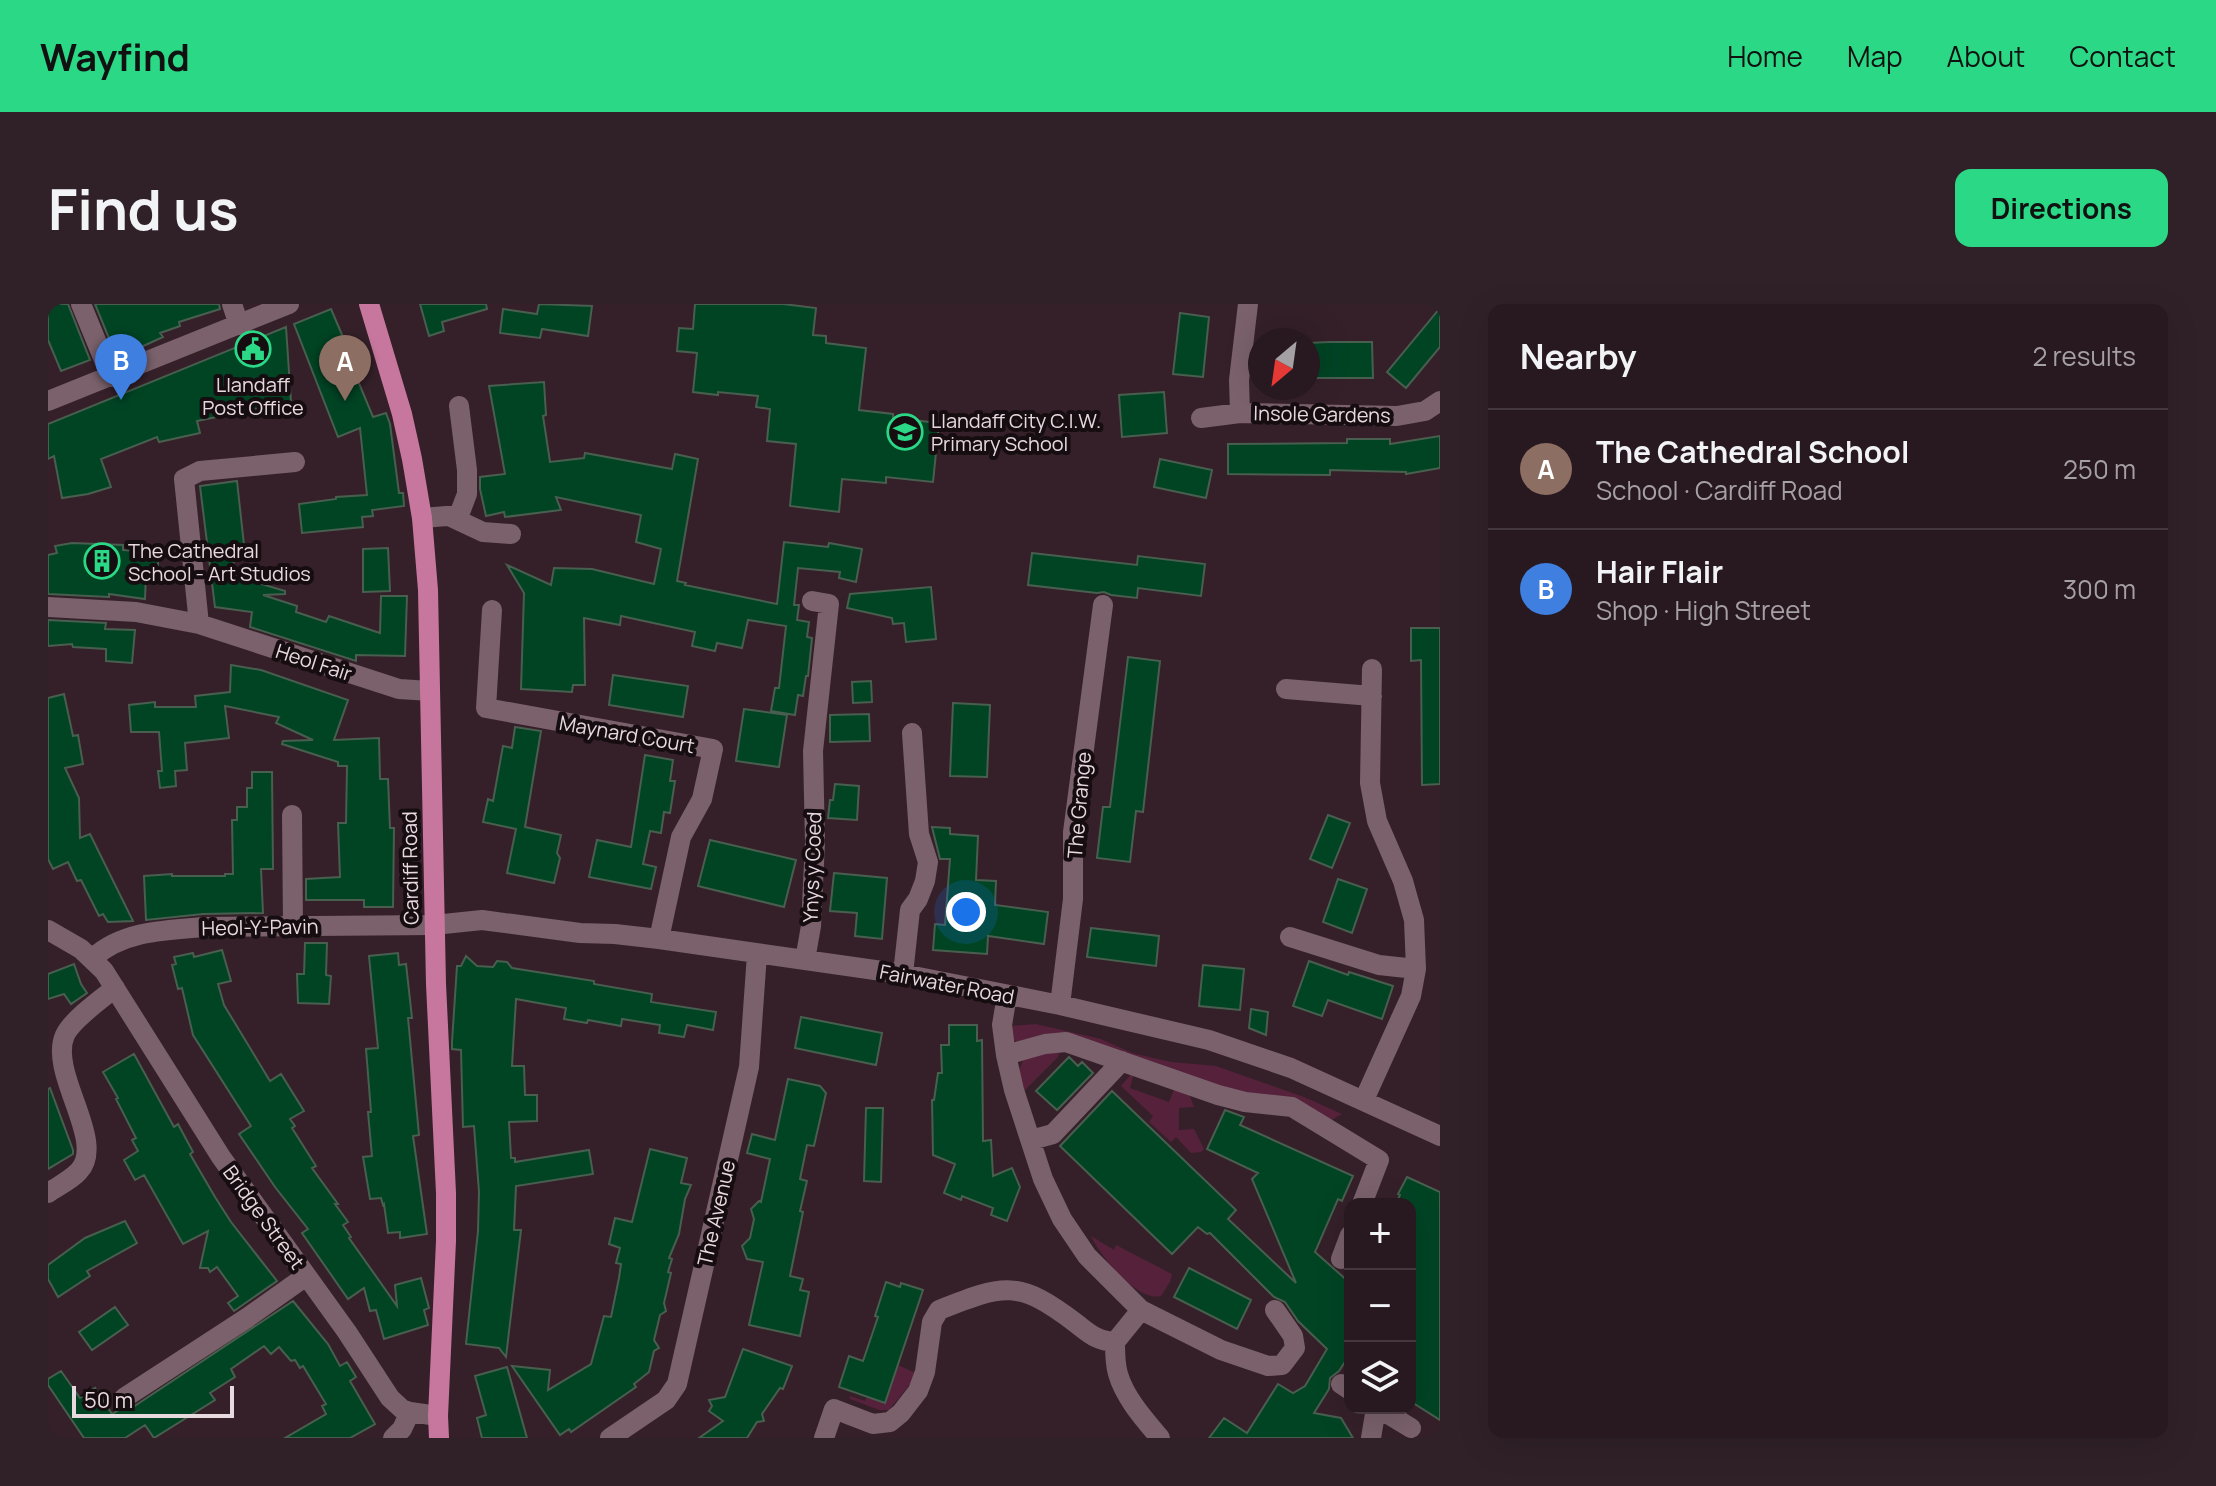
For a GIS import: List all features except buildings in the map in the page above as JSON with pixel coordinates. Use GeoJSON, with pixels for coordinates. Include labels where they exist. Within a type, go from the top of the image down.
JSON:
{"type":"FeatureCollection","features":[{"type":"Feature","properties":{"kind":"main road","name":"Cardiff Road"},"geometry":{"type":"LineString","coordinates":[[369,304],[405,426],[422,518],[428,590],[434,925],[446,1193],[439,1438]]}},
{"type":"Feature","properties":{"kind":"street"},"geometry":{"type":"LineString","coordinates":[[81,304],[111,377]]}},
{"type":"Feature","properties":{"kind":"street"},"geometry":{"type":"LineString","coordinates":[[232,304],[239,325]]}},
{"type":"Feature","properties":{"kind":"street"},"geometry":{"type":"LineString","coordinates":[[48,401],[289,304]]}},
{"type":"Feature","properties":{"kind":"street"},"geometry":{"type":"LineString","coordinates":[[1240,413],[1239,380],[1248,304]]}},
{"type":"Feature","properties":{"kind":"street","name":"Insole Gardens"},"geometry":{"type":"LineString","coordinates":[[1201,418],[1240,413],[1397,416],[1425,411],[1440,401]]}},
{"type":"Feature","properties":{"kind":"street"},"geometry":{"type":"LineString","coordinates":[[422,518],[459,515],[467,494],[459,406]]}},
{"type":"Feature","properties":{"kind":"street"},"geometry":{"type":"LineString","coordinates":[[199,624],[184,479],[200,471],[295,462]]}},
{"type":"Feature","properties":{"kind":"street"},"geometry":{"type":"LineString","coordinates":[[451,517],[483,532],[511,534]]}},
{"type":"Feature","properties":{"kind":"street","name":"Ynys y Coed"},"geometry":{"type":"LineString","coordinates":[[805,960],[811,926],[815,842],[813,751],[829,604],[812,601]]}},
{"type":"Feature","properties":{"kind":"street","name":"The Grange"},"geometry":{"type":"LineString","coordinates":[[1060,1005],[1073,899],[1073,832],[1103,605]]}},
{"type":"Feature","properties":{"kind":"street","name":"Heol Fair"},"geometry":{"type":"LineString","coordinates":[[48,607],[136,612],[199,624],[399,689],[430,691]]}},
{"type":"Feature","properties":{"kind":"street","name":"Maynard Court"},"geometry":{"type":"LineString","coordinates":[[492,610],[486,708],[713,749],[702,799],[681,837],[659,939]]}},
{"type":"Feature","properties":{"kind":"street"},"geometry":{"type":"LineString","coordinates":[[1364,1100],[1411,996],[1416,969],[1414,920],[1403,881],[1377,821],[1370,783],[1372,669]]}},
{"type":"Feature","properties":{"kind":"street"},"geometry":{"type":"LineString","coordinates":[[1286,689],[1372,696]]}},
{"type":"Feature","properties":{"kind":"street"},"geometry":{"type":"LineString","coordinates":[[903,974],[910,910],[921,890],[928,862],[919,834],[912,733]]}},
{"type":"Feature","properties":{"kind":"street"},"geometry":{"type":"LineString","coordinates":[[792,773],[813,772]]}},
{"type":"Feature","properties":{"kind":"street"},"geometry":{"type":"LineString","coordinates":[[292,815],[293,926]]}},
{"type":"Feature","properties":{"kind":"street","name":"Fairwater Road"},"geometry":{"type":"LineString","coordinates":[[434,925],[482,920],[580,933],[659,939],[903,974],[1060,1005],[1209,1040],[1291,1068],[1440,1136]]}},
{"type":"Feature","properties":{"kind":"street","name":"Heol-Y-Pavin"},"geometry":{"type":"LineString","coordinates":[[93,958],[116,942],[168,929],[434,925]]}},
{"type":"Feature","properties":{"kind":"street"},"geometry":{"type":"LineString","coordinates":[[48,931],[93,958]]}},
{"type":"Feature","properties":{"kind":"street"},"geometry":{"type":"LineString","coordinates":[[1290,937],[1379,965],[1416,969]]}},
{"type":"Feature","properties":{"kind":"street","name":"The Avenue"},"geometry":{"type":"LineString","coordinates":[[610,1438],[666,1400],[677,1384],[749,1067],[757,954]]}},
{"type":"Feature","properties":{"kind":"street","name":"Bridge Street"},"geometry":{"type":"LineString","coordinates":[[93,958],[221,1157],[367,1360],[390,1398],[410,1412]]}},
{"type":"Feature","properties":{"kind":"street"},"geometry":{"type":"LineString","coordinates":[[48,1193],[81,1170],[88,1147],[59,1055],[65,1033],[89,1008],[115,988]]}},
{"type":"Feature","properties":{"kind":"street"},"geometry":{"type":"LineString","coordinates":[[1007,995],[1002,1025],[1006,1055],[1031,1140],[1043,1179],[1062,1219],[1087,1256],[1141,1310],[1221,1350],[1268,1366],[1282,1365],[1295,1348],[1293,1336],[1275,1310]]}},
{"type":"Feature","properties":{"kind":"street"},"geometry":{"type":"LineString","coordinates":[[1006,1055],[1045,1044],[1066,1042],[1218,1095],[1245,1102],[1292,1107],[1379,1160],[1364,1198]]}},
{"type":"Feature","properties":{"kind":"street"},"geometry":{"type":"LineString","coordinates":[[1031,1140],[1053,1134],[1122,1061]]}},
{"type":"Feature","properties":{"kind":"street"},"geometry":{"type":"LineString","coordinates":[[1341,1259],[1344,1251]]}},
{"type":"Feature","properties":{"kind":"street"},"geometry":{"type":"LineString","coordinates":[[124,1398],[306,1276]]}},
{"type":"Feature","properties":{"kind":"street"},"geometry":{"type":"LineString","coordinates":[[824,1438],[834,1409],[873,1424],[890,1422],[901,1413],[918,1391],[925,1372],[932,1322],[939,1310],[966,1299],[996,1290],[1032,1294],[1102,1342],[1115,1342]]}},
{"type":"Feature","properties":{"kind":"street"},"geometry":{"type":"LineString","coordinates":[[1141,1310],[1115,1342],[1118,1373],[1126,1392],[1160,1438]]}},
{"type":"Feature","properties":{"kind":"street"},"geometry":{"type":"LineString","coordinates":[[393,1438],[402,1429],[410,1412],[438,1416]]}},
{"type":"Feature","properties":{"kind":"street"},"geometry":{"type":"LineString","coordinates":[[1371,1438],[1376,1414]]}},
{"type":"Feature","properties":{"kind":"street"},"geometry":{"type":"LineString","coordinates":[[1387,1414],[1411,1428]]}},
{"type":"Feature","properties":{"kind":"shaded area"},"geometry":{"type":"Polygon","coordinates":[[[1036,1024],[1101,1039],[1132,1053],[1171,1062],[1216,1066],[1342,1114],[1327,1123],[1071,1038],[1014,1040],[1011,1026],[1036,1024]]]}},
{"type":"Feature","properties":{"kind":"shaded area"},"geometry":{"type":"Polygon","coordinates":[[[1061,1049],[1058,1057],[1023,1092],[1018,1073],[1023,1060],[1061,1049]]]}},
{"type":"Feature","properties":{"kind":"shaded area"},"geometry":{"type":"Polygon","coordinates":[[[1132,1073],[1130,1088],[1169,1102],[1175,1087],[1189,1094],[1194,1107],[1179,1108],[1179,1130],[1194,1129],[1204,1149],[1201,1152],[1191,1153],[1176,1137],[1171,1142],[1149,1122],[1153,1116],[1121,1086],[1132,1073]]]}},
{"type":"Feature","properties":{"kind":"shaded area"},"geometry":{"type":"Polygon","coordinates":[[[1091,1236],[1114,1250],[1116,1245],[1172,1274],[1161,1296],[1141,1292],[1120,1276],[1091,1236]]]}},
{"type":"Feature","properties":{"kind":"shaded area"},"geometry":{"type":"Polygon","coordinates":[[[898,1365],[916,1373],[916,1377],[889,1410],[879,1410],[850,1399],[850,1396],[865,1401],[867,1396],[885,1402],[898,1365]]]}},
{"type":"Feature","properties":{"kind":"place","name":"Llandaff Post Office"},"geometry":{"type":"Point","coordinates":[253,349]}},
{"type":"Feature","properties":{"kind":"place","name":"Hair Flair"},"geometry":{"type":"Point","coordinates":[121,400]}},
{"type":"Feature","properties":{"kind":"place","name":"The Cathedral School"},"geometry":{"type":"Point","coordinates":[345,401]}},
{"type":"Feature","properties":{"kind":"place","name":"Llandaff City C.I.W. Primary School"},"geometry":{"type":"Point","coordinates":[905,432]}},
{"type":"Feature","properties":{"kind":"place","name":"The Cathedral School - Art Studios"},"geometry":{"type":"Point","coordinates":[102,561]}}]}
